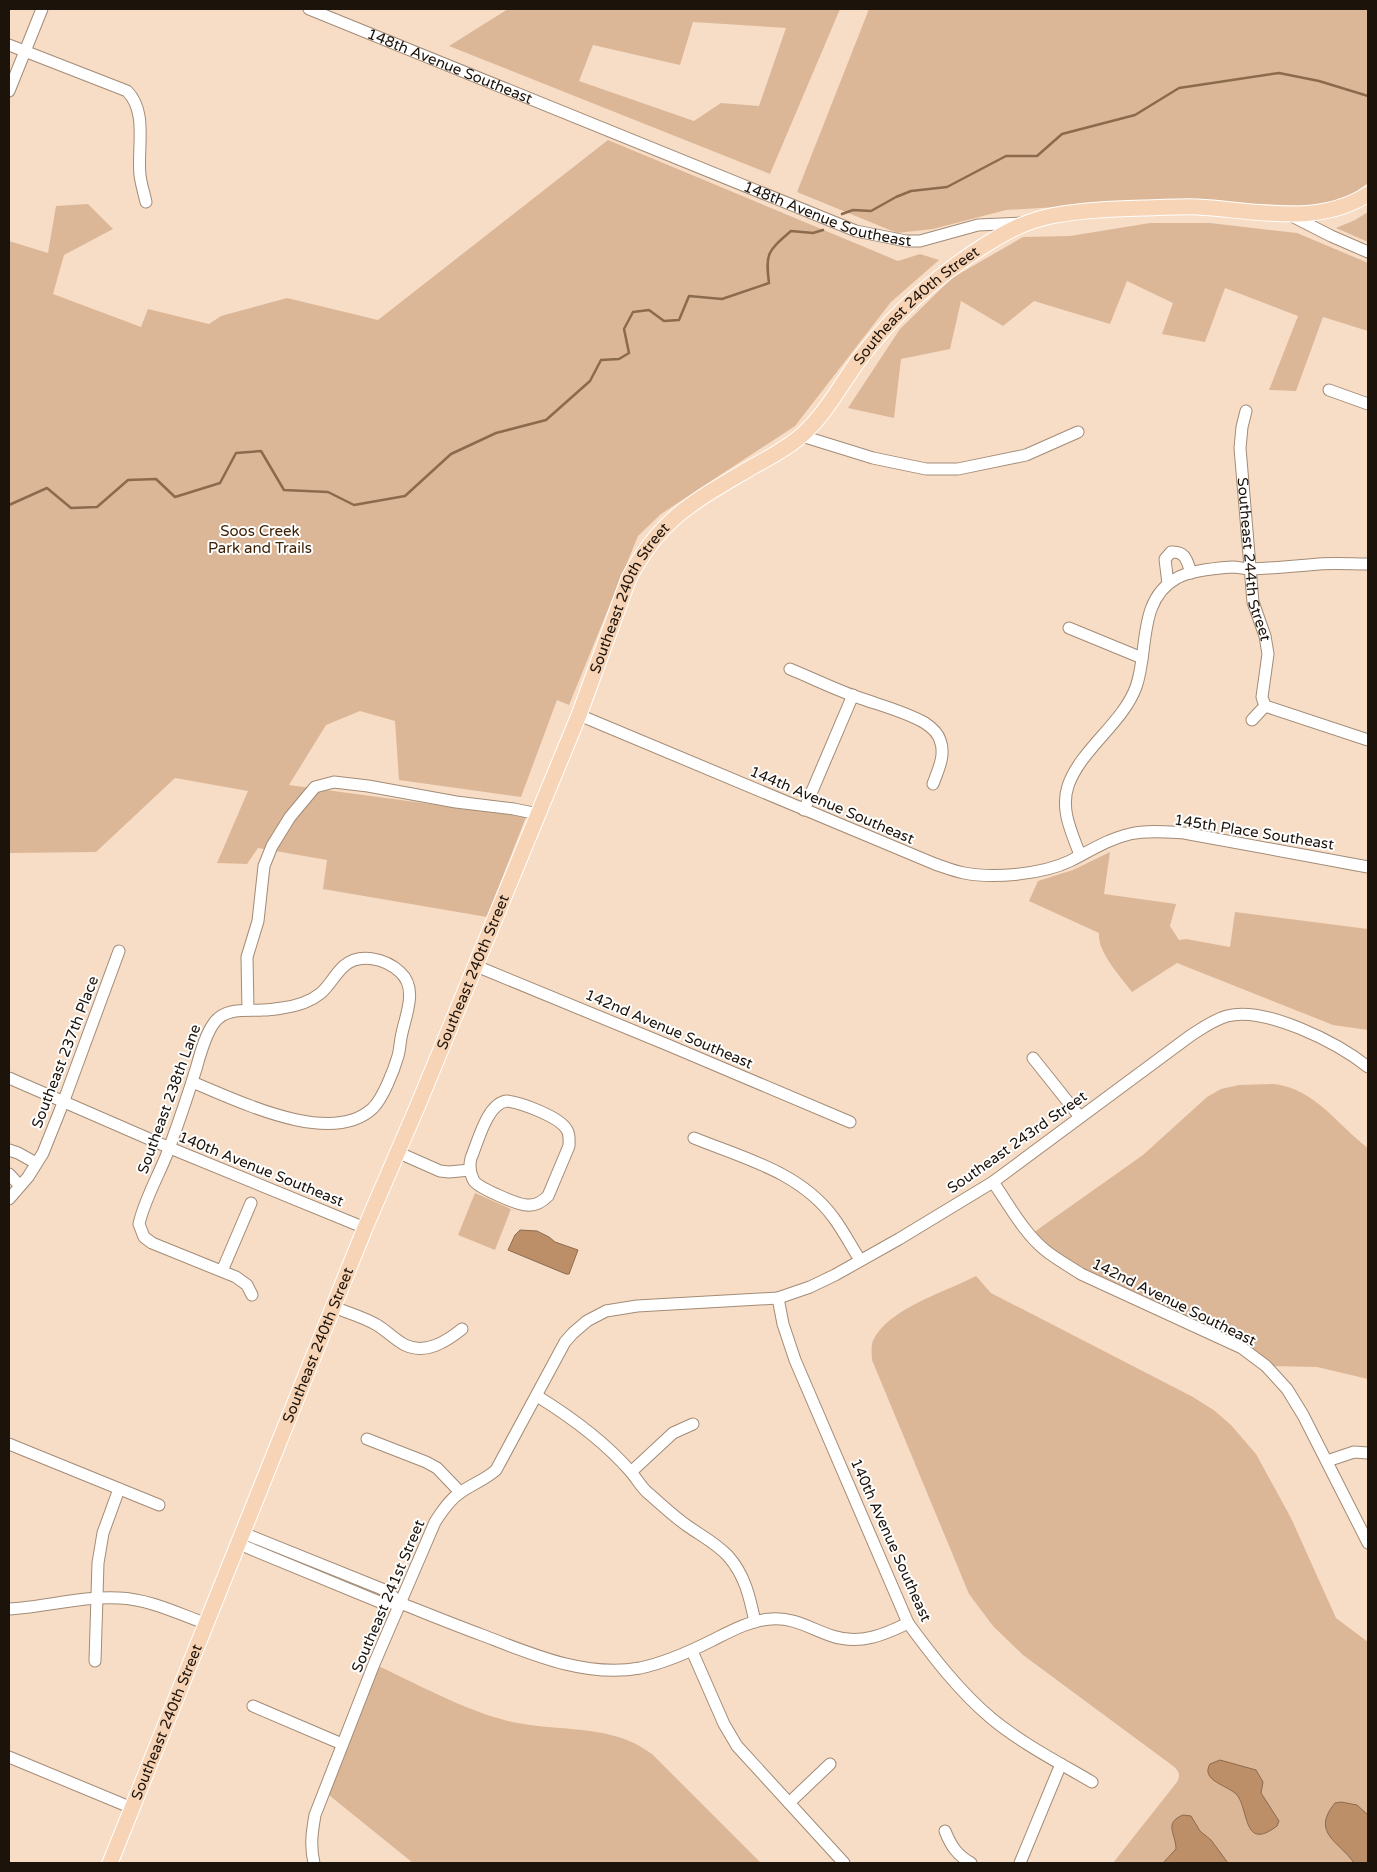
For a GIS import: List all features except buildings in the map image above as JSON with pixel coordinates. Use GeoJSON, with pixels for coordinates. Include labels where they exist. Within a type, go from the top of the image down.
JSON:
{"type":"FeatureCollection","features":[{"type":"Feature","properties":{"kind":"main road"},"geometry":{"type":"LineString","coordinates":[[1290,215],[1333,209],[1361,199],[1368,194]]}},
{"type":"Feature","properties":{"kind":"main road","name":"148th Avenue Southeast"},"geometry":{"type":"LineString","coordinates":[[1024,222],[1077,212],[1197,207],[1290,215]]}},
{"type":"Feature","properties":{"kind":"main road","name":"Southeast 240th Street"},"geometry":{"type":"LineString","coordinates":[[110,1863],[365,1228],[476,966],[579,715],[629,578],[639,558],[656,534],[688,505],[802,436],[836,395],[875,338],[912,300],[963,260],[1024,222]]}},
{"type":"Feature","properties":{"kind":"street"},"geometry":{"type":"LineString","coordinates":[[9,91],[42,9]]}},
{"type":"Feature","properties":{"kind":"street","name":"148th Avenue Southeast"},"geometry":{"type":"LineString","coordinates":[[309,9],[856,232],[899,240],[920,241],[978,225],[1024,222]]}},
{"type":"Feature","properties":{"kind":"street"},"geometry":{"type":"LineString","coordinates":[[9,45],[128,91],[134,97],[139,110],[140,175],[146,202]]}},
{"type":"Feature","properties":{"kind":"street","name":"148th Avenue Southeast"},"geometry":{"type":"LineString","coordinates":[[1290,215],[1368,252]]}},
{"type":"Feature","properties":{"kind":"street"},"geometry":{"type":"LineString","coordinates":[[1329,390],[1368,404]]}},
{"type":"Feature","properties":{"kind":"street","name":"Southeast 244th Street"},"geometry":{"type":"LineString","coordinates":[[1246,412],[1240,448],[1253,602],[1265,636],[1268,654],[1262,697],[1265,706]]}},
{"type":"Feature","properties":{"kind":"street"},"geometry":{"type":"LineString","coordinates":[[802,436],[873,458],[926,469],[958,469],[1026,455],[1078,432]]}},
{"type":"Feature","properties":{"kind":"street"},"geometry":{"type":"LineString","coordinates":[[1168,584],[1165,559],[1171,552],[1179,552],[1186,557],[1191,573]]}},
{"type":"Feature","properties":{"kind":"street"},"geometry":{"type":"LineString","coordinates":[[1080,855],[1067,820],[1064,803],[1068,786],[1074,771],[1128,703],[1141,673],[1146,626],[1159,593],[1180,576],[1233,567],[1250,569],[1322,564],[1368,564]]}},
{"type":"Feature","properties":{"kind":"street"},"geometry":{"type":"LineString","coordinates":[[1069,628],[1142,658]]}},
{"type":"Feature","properties":{"kind":"street"},"geometry":{"type":"LineString","coordinates":[[790,669],[911,716],[935,731],[940,738],[943,752],[933,784]]}},
{"type":"Feature","properties":{"kind":"street"},"geometry":{"type":"LineString","coordinates":[[804,810],[853,695]]}},
{"type":"Feature","properties":{"kind":"street"},"geometry":{"type":"LineString","coordinates":[[1252,720],[1265,706],[1368,740]]}},
{"type":"Feature","properties":{"kind":"street","name":"144th Avenue Southeast"},"geometry":{"type":"LineString","coordinates":[[579,715],[935,864],[964,873],[987,876],[1020,873],[1052,867],[1070,861],[1080,855]]}},
{"type":"Feature","properties":{"kind":"street"},"geometry":{"type":"LineString","coordinates":[[248,1010],[247,957],[258,921],[264,866],[272,846],[303,799],[315,787],[334,782],[368,786],[538,814]]}},
{"type":"Feature","properties":{"kind":"street","name":"145th Place Southeast"},"geometry":{"type":"LineString","coordinates":[[1080,855],[1107,842],[1131,834],[1184,833],[1368,866]]}},
{"type":"Feature","properties":{"kind":"street","name":"Southeast 237th Place"},"geometry":{"type":"LineString","coordinates":[[9,1199],[42,1153],[63,1103],[119,951]]}},
{"type":"Feature","properties":{"kind":"street","name":"Southeast 238th Lane"},"geometry":{"type":"LineString","coordinates":[[192,1082],[278,1116],[301,1121],[338,1123],[365,1114],[374,1107],[382,1095],[398,1056],[401,1034],[410,1001],[409,987],[402,974],[384,961],[366,959],[353,961],[344,966],[322,992],[310,1000],[296,1006],[229,1012],[219,1017],[212,1024],[192,1082],[170,1148],[139,1224],[144,1237],[152,1243],[222,1271]]}},
{"type":"Feature","properties":{"kind":"street","name":"142nd Avenue Southeast"},"geometry":{"type":"LineString","coordinates":[[476,966],[677,1048],[850,1122]]}},
{"type":"Feature","properties":{"kind":"street","name":"Southeast 243rd Street"},"geometry":{"type":"LineString","coordinates":[[778,1298],[810,1287],[900,1239],[992,1182],[1207,1024],[1226,1016],[1259,1016],[1278,1020],[1353,1055],[1368,1067]]}},
{"type":"Feature","properties":{"kind":"street"},"geometry":{"type":"LineString","coordinates":[[1033,1058],[1080,1117]]}},
{"type":"Feature","properties":{"kind":"street","name":"140th Avenue Southeast"},"geometry":{"type":"LineString","coordinates":[[9,1078],[63,1103],[365,1228]]}},
{"type":"Feature","properties":{"kind":"street"},"geometry":{"type":"LineString","coordinates":[[501,1102],[516,1102],[556,1120],[567,1130],[570,1138],[566,1154],[548,1196],[543,1202],[536,1205],[522,1204],[480,1187],[474,1182],[470,1170],[471,1158],[490,1114],[494,1106],[501,1102]]}},
{"type":"Feature","properties":{"kind":"street"},"geometry":{"type":"LineString","coordinates":[[694,1138],[774,1170],[796,1181],[816,1197],[833,1217],[860,1260]]}},
{"type":"Feature","properties":{"kind":"street"},"geometry":{"type":"LineString","coordinates":[[9,1150],[36,1163]]}},
{"type":"Feature","properties":{"kind":"street"},"geometry":{"type":"LineString","coordinates":[[397,1152],[440,1170],[449,1172],[470,1170]]}},
{"type":"Feature","properties":{"kind":"street"},"geometry":{"type":"LineString","coordinates":[[9,1174],[20,1186]]}},
{"type":"Feature","properties":{"kind":"street","name":"142nd Avenue Southeast"},"geometry":{"type":"LineString","coordinates":[[992,1182],[1030,1235],[1060,1262],[1081,1274],[1242,1348],[1266,1366],[1287,1389],[1327,1461],[1367,1540]]}},
{"type":"Feature","properties":{"kind":"street"},"geometry":{"type":"LineString","coordinates":[[251,1203],[222,1271],[236,1277],[247,1285],[252,1294]]}},
{"type":"Feature","properties":{"kind":"street","name":"140th Avenue Southeast"},"geometry":{"type":"LineString","coordinates":[[778,1298],[783,1324],[795,1360],[908,1623],[955,1682],[986,1713],[1021,1739],[1092,1782]]}},
{"type":"Feature","properties":{"kind":"street","name":"Southeast 241st Street"},"geometry":{"type":"LineString","coordinates":[[313,1858],[311,1834],[315,1815],[342,1744],[435,1522],[447,1505],[460,1492],[489,1477],[496,1470],[569,1337],[587,1321],[606,1311],[636,1306],[778,1298]]}},
{"type":"Feature","properties":{"kind":"street"},"geometry":{"type":"LineString","coordinates":[[334,1307],[376,1324],[404,1345],[410,1347],[438,1346],[448,1341],[462,1329]]}},
{"type":"Feature","properties":{"kind":"street"},"geometry":{"type":"LineString","coordinates":[[537,1396],[574,1420],[631,1472],[645,1491],[728,1556],[739,1571],[748,1589],[756,1622]]}},
{"type":"Feature","properties":{"kind":"street"},"geometry":{"type":"LineString","coordinates":[[631,1472],[673,1433],[693,1424]]}},
{"type":"Feature","properties":{"kind":"street"},"geometry":{"type":"LineString","coordinates":[[367,1439],[437,1468],[460,1492]]}},
{"type":"Feature","properties":{"kind":"street"},"geometry":{"type":"LineString","coordinates":[[9,1444],[158,1505]]}},
{"type":"Feature","properties":{"kind":"street"},"geometry":{"type":"LineString","coordinates":[[1327,1461],[1354,1452],[1368,1454]]}},
{"type":"Feature","properties":{"kind":"street"},"geometry":{"type":"LineString","coordinates":[[95,1662],[98,1563],[103,1533],[119,1489]]}},
{"type":"Feature","properties":{"kind":"street"},"geometry":{"type":"LineString","coordinates":[[241,1538],[382,1603],[400,1603],[519,1649],[545,1658],[590,1669],[640,1668],[692,1651],[740,1628],[768,1619],[787,1619],[802,1623],[832,1636],[863,1640],[885,1634],[908,1623]]}},
{"type":"Feature","properties":{"kind":"street"},"geometry":{"type":"LineString","coordinates":[[9,1609],[98,1598],[120,1598],[141,1601],[207,1624]]}},
{"type":"Feature","properties":{"kind":"street"},"geometry":{"type":"LineString","coordinates":[[692,1651],[724,1724],[737,1746],[844,1863]]}},
{"type":"Feature","properties":{"kind":"street"},"geometry":{"type":"LineString","coordinates":[[253,1706],[342,1744]]}},
{"type":"Feature","properties":{"kind":"street"},"geometry":{"type":"LineString","coordinates":[[9,1757],[132,1808]]}},
{"type":"Feature","properties":{"kind":"street"},"geometry":{"type":"LineString","coordinates":[[789,1803],[830,1764]]}},
{"type":"Feature","properties":{"kind":"street"},"geometry":{"type":"LineString","coordinates":[[1020,1863],[1061,1764]]}},
{"type":"Feature","properties":{"kind":"street"},"geometry":{"type":"LineString","coordinates":[[944,1831],[952,1849],[961,1858],[971,1863]]}},
{"type":"Feature","properties":{"kind":"green space"},"geometry":{"type":"Polygon","coordinates":[[[508,9],[840,9],[770,174],[449,46],[508,9]],[[693,22],[680,65],[593,45],[579,81],[694,121],[721,103],[759,106],[786,28],[693,22]]]}},
{"type":"Feature","properties":{"kind":"green space"},"geometry":{"type":"Polygon","coordinates":[[[869,9],[1368,9],[1368,183],[1353,194],[1333,202],[1309,206],[1232,203],[1108,204],[1006,210],[933,229],[897,233],[797,192],[869,9]]]}},
{"type":"Feature","properties":{"kind":"green space","name":"Soos Creek Park and Trails"},"geometry":{"type":"Polygon","coordinates":[[[608,140],[898,261],[920,254],[939,260],[891,302],[795,426],[661,514],[638,536],[569,705],[557,700],[521,797],[399,780],[395,721],[360,711],[326,725],[289,785],[526,817],[487,917],[323,889],[327,860],[258,848],[247,864],[217,863],[248,791],[175,778],[96,852],[9,853],[9,241],[48,253],[56,206],[88,204],[113,229],[64,255],[53,294],[141,327],[148,309],[209,324],[221,316],[287,298],[378,320],[608,140]]]}},
{"type":"Feature","properties":{"kind":"green space"},"geometry":{"type":"Polygon","coordinates":[[[1368,212],[1368,242],[1336,228],[1355,220],[1368,212]]]}},
{"type":"Feature","properties":{"kind":"green space"},"geometry":{"type":"Polygon","coordinates":[[[1150,223],[1210,223],[1297,233],[1366,262],[1368,263],[1368,331],[1323,317],[1296,391],[1269,390],[1298,316],[1225,288],[1205,342],[1162,334],[1173,303],[1127,281],[1110,324],[1034,301],[1003,326],[961,301],[950,349],[901,359],[894,418],[848,408],[900,329],[952,278],[1023,237],[1070,236],[1150,223]]]}},
{"type":"Feature","properties":{"kind":"green space"},"geometry":{"type":"Polygon","coordinates":[[[1110,852],[1104,894],[1176,904],[1170,926],[1179,940],[1186,939],[1230,947],[1235,912],[1368,929],[1368,1030],[1333,1025],[1177,963],[1132,992],[1106,956],[1099,940],[1099,933],[1029,901],[1038,881],[1073,870],[1110,852]]]}},
{"type":"Feature","properties":{"kind":"green space"},"geometry":{"type":"Polygon","coordinates":[[[1274,1084],[1289,1087],[1314,1100],[1368,1148],[1368,1379],[1317,1367],[1266,1366],[1081,1274],[1030,1235],[1143,1155],[1207,1097],[1221,1089],[1239,1085],[1274,1084]]]}},
{"type":"Feature","properties":{"kind":"green space"},"geometry":{"type":"Polygon","coordinates":[[[475,1193],[511,1209],[495,1250],[458,1235],[475,1193]]]}},
{"type":"Feature","properties":{"kind":"green space"},"geometry":{"type":"Polygon","coordinates":[[[976,1276],[991,1293],[1193,1397],[1215,1411],[1231,1425],[1256,1454],[1291,1518],[1336,1618],[1368,1642],[1368,1863],[1113,1863],[1177,1782],[1179,1777],[1178,1771],[1023,1655],[993,1626],[969,1594],[872,1360],[872,1344],[878,1332],[889,1321],[917,1303],[976,1276]]]}},
{"type":"Feature","properties":{"kind":"green space"},"geometry":{"type":"Polygon","coordinates":[[[374,1664],[457,1703],[491,1716],[524,1724],[606,1734],[636,1744],[652,1754],[761,1863],[413,1863],[324,1791],[374,1664]]]}},
{"type":"Feature","properties":{"kind":"shaded area"},"geometry":{"type":"Polygon","coordinates":[[[520,1230],[537,1231],[555,1242],[578,1250],[569,1274],[508,1250],[515,1235],[520,1230]]]}},
{"type":"Feature","properties":{"kind":"shaded area"},"geometry":{"type":"Polygon","coordinates":[[[1220,1760],[1256,1770],[1263,1782],[1261,1793],[1279,1821],[1277,1826],[1266,1833],[1258,1834],[1253,1832],[1237,1795],[1216,1782],[1209,1775],[1210,1764],[1220,1760]]]}},
{"type":"Feature","properties":{"kind":"shaded area"},"geometry":{"type":"Polygon","coordinates":[[[1341,1802],[1357,1805],[1368,1815],[1368,1863],[1354,1863],[1335,1843],[1326,1830],[1325,1822],[1328,1813],[1335,1803],[1341,1802]]]}},
{"type":"Feature","properties":{"kind":"shaded area"},"geometry":{"type":"Polygon","coordinates":[[[1183,1815],[1191,1816],[1200,1831],[1211,1840],[1228,1863],[1163,1863],[1176,1849],[1172,1825],[1177,1818],[1183,1815]]]}},
{"type":"Feature","properties":{"kind":"waterway"},"geometry":{"type":"LineString","coordinates":[[842,214],[853,210],[871,211],[911,191],[947,187],[1006,156],[1037,156],[1062,134],[1135,115],[1179,88],[1279,73],[1319,81],[1368,96]]}},
{"type":"Feature","properties":{"kind":"waterway"},"geometry":{"type":"LineString","coordinates":[[9,505],[47,488],[71,508],[97,507],[128,480],[156,479],[175,497],[220,483],[236,453],[261,451],[284,490],[328,492],[354,505],[405,496],[451,454],[496,433],[546,420],[590,381],[601,360],[619,359],[629,353],[624,329],[633,312],[649,310],[664,321],[679,320],[689,296],[722,299],[769,283],[768,259],[777,243],[791,231],[813,233],[823,230]]}}]}
